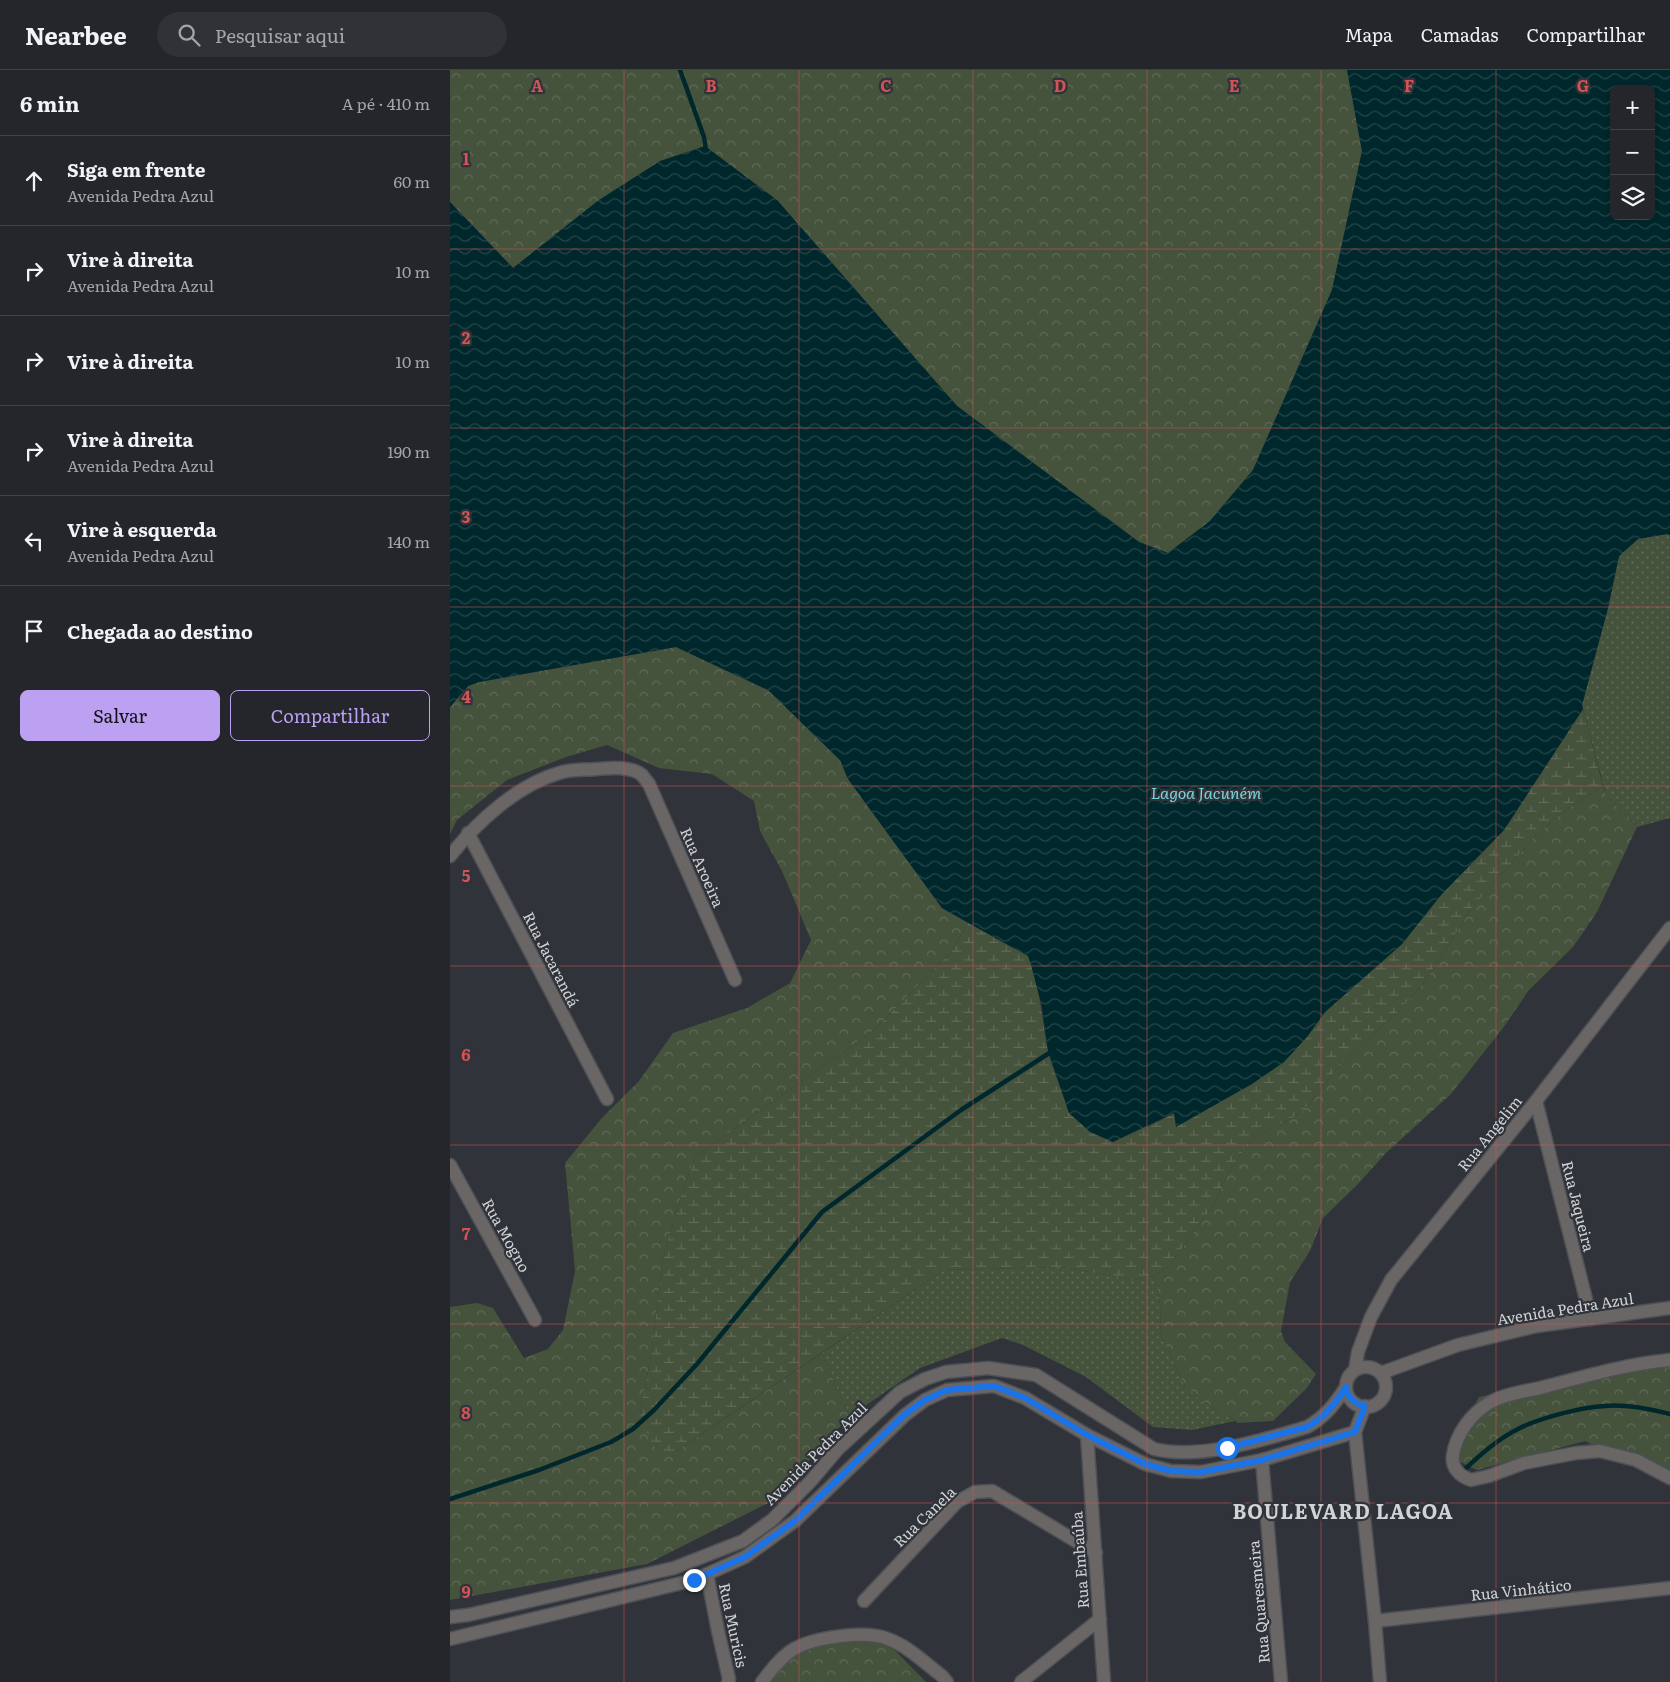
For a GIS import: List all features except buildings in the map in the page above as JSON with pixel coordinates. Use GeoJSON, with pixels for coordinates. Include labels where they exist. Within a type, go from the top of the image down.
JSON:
{"type":"FeatureCollection","features":[{"type":"Feature","properties":{"kind":"street","name":"Rua Aroeira"},"geometry":{"type":"LineString","coordinates":[[468,833],[517,793],[540,779],[561,772],[612,768],[635,771],[641,774],[649,784],[735,980]]}},
{"type":"Feature","properties":{"kind":"street"},"geometry":{"type":"LineString","coordinates":[[450,856],[468,833]]}},
{"type":"Feature","properties":{"kind":"street","name":"Rua Jacarandá"},"geometry":{"type":"LineString","coordinates":[[468,833],[607,1099]]}},
{"type":"Feature","properties":{"kind":"street","name":"Rua Angelim"},"geometry":{"type":"LineString","coordinates":[[1355,1370],[1358,1352],[1371,1317],[1391,1280],[1536,1101],[1670,928]]}},
{"type":"Feature","properties":{"kind":"street","name":"Rua Jaqueira"},"geometry":{"type":"LineString","coordinates":[[1536,1101],[1591,1319]]}},
{"type":"Feature","properties":{"kind":"street","name":"Rua Mogno"},"geometry":{"type":"LineString","coordinates":[[450,1165],[535,1320]]}},
{"type":"Feature","properties":{"kind":"street","name":"Avenida Pedra Azul"},"geometry":{"type":"LineString","coordinates":[[450,1617],[486,1611],[674,1568],[743,1541],[772,1520],[810,1482],[838,1449],[900,1392],[925,1379],[946,1372],[988,1368],[1036,1375],[1154,1449],[1181,1453],[1227,1448],[1307,1427],[1319,1420],[1331,1409],[1355,1370],[1368,1367],[1381,1373],[1458,1345],[1537,1326],[1670,1308]]}},
{"type":"Feature","properties":{"kind":"street"},"geometry":{"type":"LineString","coordinates":[[1670,1360],[1642,1362],[1490,1402],[1472,1416],[1459,1436],[1452,1460],[1457,1472],[1471,1480],[1489,1476],[1524,1463],[1576,1452],[1600,1451],[1636,1460],[1670,1478]]}},
{"type":"Feature","properties":{"kind":"street"},"geometry":{"type":"LineString","coordinates":[[1346,1387],[1350,1399],[1356,1404],[1365,1406],[1378,1403],[1384,1394],[1385,1381],[1381,1373]]}},
{"type":"Feature","properties":{"kind":"street"},"geometry":{"type":"LineString","coordinates":[[450,1639],[694,1580],[745,1557],[795,1521],[904,1415],[925,1400],[947,1390],[994,1386],[1025,1398],[1087,1435],[1145,1464],[1171,1471],[1201,1472],[1262,1460],[1355,1432]]}},
{"type":"Feature","properties":{"kind":"street"},"geometry":{"type":"LineString","coordinates":[[1365,1406],[1355,1432],[1380,1682]]}},
{"type":"Feature","properties":{"kind":"street","name":"Rua Embaúba"},"geometry":{"type":"LineString","coordinates":[[1087,1435],[1104,1682]]}},
{"type":"Feature","properties":{"kind":"street","name":"Rua Quaresmeira"},"geometry":{"type":"LineString","coordinates":[[1262,1460],[1281,1682]]}},
{"type":"Feature","properties":{"kind":"street","name":"Rua Canela"},"geometry":{"type":"LineString","coordinates":[[864,1600],[957,1502],[975,1492],[992,1491],[1096,1553]]}},
{"type":"Feature","properties":{"kind":"street","name":"Rua Muricis"},"geometry":{"type":"LineString","coordinates":[[707,1574],[725,1681]]}},
{"type":"Feature","properties":{"kind":"street","name":"Rua Vinhático"},"geometry":{"type":"LineString","coordinates":[[1375,1621],[1670,1588]]}},
{"type":"Feature","properties":{"kind":"street"},"geometry":{"type":"LineString","coordinates":[[1022,1682],[1100,1619]]}},
{"type":"Feature","properties":{"kind":"street"},"geometry":{"type":"LineString","coordinates":[[762,1682],[771,1668],[795,1649],[821,1639],[857,1635],[887,1638],[900,1645],[942,1676],[947,1682]]}},
{"type":"Feature","properties":{"kind":"green space"},"geometry":{"type":"Polygon","coordinates":[[[450,70],[1347,70],[1362,151],[1332,290],[1253,470],[1210,521],[1168,553],[1139,542],[957,406],[777,200],[599,200],[513,268],[450,202],[450,70]]]}},
{"type":"Feature","properties":{"kind":"green space"},"geometry":{"type":"Polygon","coordinates":[[[1670,535],[1670,818],[1637,827],[1606,795],[1582,705],[1608,608],[1619,556],[1638,539],[1670,535]]]}},
{"type":"Feature","properties":{"kind":"green space"},"geometry":{"type":"Polygon","coordinates":[[[676,647],[768,690],[840,760],[848,779],[942,908],[968,923],[951,952],[874,1030],[695,1157],[663,1257],[652,1349],[640,1415],[675,1452],[822,1353],[849,1417],[772,1501],[647,1564],[450,1600],[450,1307],[477,1303],[493,1308],[524,1358],[548,1349],[563,1330],[575,1271],[565,1163],[601,1119],[639,1081],[673,1033],[747,1008],[790,983],[811,940],[782,871],[760,831],[754,801],[712,774],[659,768],[607,745],[566,757],[507,780],[457,820],[450,834],[450,707],[468,686],[479,682],[676,647]]]}},
{"type":"Feature","properties":{"kind":"green space"},"geometry":{"type":"Polygon","coordinates":[[[1583,709],[1603,786],[1563,812],[1536,835],[1471,909],[1426,980],[1400,1010],[1347,1057],[1301,1113],[1249,1141],[1227,1175],[1215,1203],[1169,1266],[1155,1276],[1133,1280],[1063,1267],[944,1270],[675,1452],[660,1453],[651,1443],[640,1415],[652,1349],[663,1257],[695,1157],[874,1030],[951,952],[968,923],[1028,956],[1036,979],[1048,1050],[1069,1113],[1149,1126],[1175,1113],[1176,1126],[1307,1037],[1325,1012],[1402,944],[1441,895],[1504,830],[1583,709]]]}},
{"type":"Feature","properties":{"kind":"green space"},"geometry":{"type":"Polygon","coordinates":[[[1603,786],[1606,795],[1637,827],[1597,912],[1573,947],[1529,990],[1503,1028],[1451,1094],[1386,1153],[1323,1218],[1310,1251],[1290,1282],[1281,1331],[1285,1342],[1316,1374],[1306,1389],[1273,1421],[1238,1423],[1200,1399],[1185,1386],[1161,1336],[1160,1304],[1155,1276],[1169,1266],[1215,1203],[1227,1175],[1249,1141],[1301,1113],[1347,1057],[1400,1010],[1426,980],[1471,909],[1536,835],[1563,812],[1603,786]]]}},
{"type":"Feature","properties":{"kind":"green space"},"geometry":{"type":"Polygon","coordinates":[[[1063,1267],[1133,1280],[1155,1276],[1160,1304],[1161,1336],[1185,1386],[1200,1399],[1235,1421],[1192,1430],[1153,1427],[1086,1377],[1023,1345],[1002,1338],[920,1368],[849,1417],[822,1353],[944,1270],[1063,1267]]]}},
{"type":"Feature","properties":{"kind":"green space"},"geometry":{"type":"Polygon","coordinates":[[[1646,1359],[1670,1367],[1670,1483],[1585,1441],[1477,1470],[1456,1460],[1459,1435],[1479,1397],[1646,1359]]]}},
{"type":"Feature","properties":{"kind":"green space"},"geometry":{"type":"Polygon","coordinates":[[[879,1634],[926,1682],[759,1682],[801,1649],[879,1634]]]}},
{"type":"Feature","properties":{"kind":"water","name":"Lagoa Jacuném"},"geometry":{"type":"Polygon","coordinates":[[[1347,70],[1670,70],[1670,535],[1638,539],[1619,556],[1608,608],[1582,705],[1583,709],[1504,830],[1441,895],[1402,944],[1325,1012],[1307,1037],[1284,1062],[1252,1084],[1176,1127],[1174,1113],[1113,1142],[1090,1132],[1069,1113],[1048,1051],[1042,1007],[1028,956],[942,908],[848,779],[840,760],[768,690],[676,647],[479,682],[468,686],[450,707],[450,202],[513,268],[599,200],[660,161],[705,146],[777,200],[957,406],[1139,542],[1168,553],[1210,521],[1253,470],[1332,290],[1362,151],[1347,70]]]}},
{"type":"Feature","properties":{"kind":"waterway"},"geometry":{"type":"LineString","coordinates":[[680,70],[704,137],[706,150]]}},
{"type":"Feature","properties":{"kind":"waterway"},"geometry":{"type":"LineString","coordinates":[[450,1499],[539,1470],[611,1442],[633,1429],[654,1410],[697,1364],[822,1212],[961,1110],[1054,1050]]}},
{"type":"Feature","properties":{"kind":"waterway"},"geometry":{"type":"LineString","coordinates":[[1464,1470],[1490,1447],[1512,1432],[1538,1420],[1585,1408],[1613,1406],[1638,1407],[1670,1414]]}},
{"type":"Feature","properties":{"kind":"district","name":"BOULEVARD LAGOA"},"geometry":{"type":"Point","coordinates":[1343,1510]}},
{"type":"Feature","properties":{"kind":"route"},"geometry":{"type":"LineString","coordinates":[[694,1580],[745,1557],[795,1521],[904,1415],[925,1400],[947,1390],[994,1386],[1025,1398],[1087,1435],[1145,1464],[1171,1471],[1201,1472],[1262,1460],[1355,1432],[1365,1406],[1356,1404],[1350,1399],[1346,1387],[1331,1409],[1319,1420],[1307,1427],[1227,1448]]}}]}
